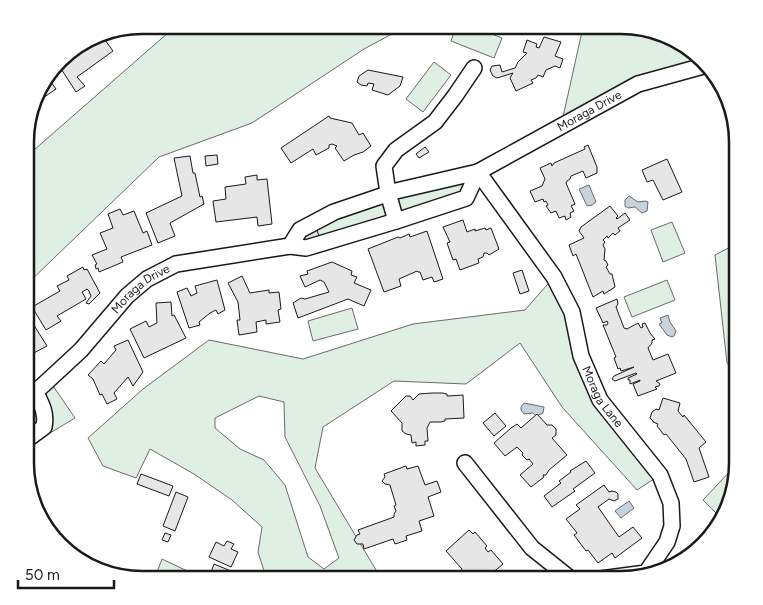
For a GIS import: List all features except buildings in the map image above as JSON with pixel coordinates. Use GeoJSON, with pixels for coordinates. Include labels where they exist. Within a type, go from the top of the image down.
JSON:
{"type":"FeatureCollection","features":[{"type":"Feature","properties":{"kind":"street","name":"Moraga Drive"},"geometry":{"type":"LineString","coordinates":[[290,246],[300,230],[334,212],[388,193],[478,172],[638,84],[700,67]]}},
{"type":"Feature","properties":{"kind":"street"},"geometry":{"type":"LineString","coordinates":[[396,221],[388,193],[384,166],[396,150],[434,122],[474,68]]}},
{"type":"Feature","properties":{"kind":"street","name":"Moraga Drive"},"geometry":{"type":"LineString","coordinates":[[34,391],[81,350],[127,296],[146,279],[176,264],[290,246],[306,248],[396,221],[466,198],[478,172]]}},
{"type":"Feature","properties":{"kind":"street","name":"Moraga Lane"},"geometry":{"type":"LineString","coordinates":[[478,172],[554,277],[572,312],[582,356],[600,400],[660,475],[672,502],[672,526],[667,542],[652,567]]}},
{"type":"Feature","properties":{"kind":"street"},"geometry":{"type":"LineString","coordinates":[[34,399],[44,410],[46,419],[44,428],[34,435]]}},
{"type":"Feature","properties":{"kind":"street"},"geometry":{"type":"LineString","coordinates":[[465,463],[532,548],[561,571]]}},
{"type":"Feature","properties":{"kind":"green space"},"geometry":{"type":"Polygon","coordinates":[[[167,34],[392,34],[364,49],[252,123],[159,157],[34,277],[34,150],[167,34]]]}},
{"type":"Feature","properties":{"kind":"green space"},"geometry":{"type":"Polygon","coordinates":[[[454,34],[492,34],[502,38],[494,58],[451,41],[454,34]]]}},
{"type":"Feature","properties":{"kind":"green space"},"geometry":{"type":"Polygon","coordinates":[[[581,34],[629,34],[650,37],[676,48],[693,60],[703,71],[638,84],[561,126],[581,34]]]}},
{"type":"Feature","properties":{"kind":"green space"},"geometry":{"type":"Polygon","coordinates":[[[434,62],[451,75],[423,112],[406,99],[434,62]]]}},
{"type":"Feature","properties":{"kind":"green space"},"geometry":{"type":"Polygon","coordinates":[[[478,172],[466,198],[290,246],[334,212],[478,172]]]}},
{"type":"Feature","properties":{"kind":"green space"},"geometry":{"type":"Polygon","coordinates":[[[672,222],[685,253],[663,262],[651,230],[672,222]]]}},
{"type":"Feature","properties":{"kind":"green space"},"geometry":{"type":"Polygon","coordinates":[[[729,248],[729,365],[727,363],[715,255],[729,248]]]}},
{"type":"Feature","properties":{"kind":"green space"},"geometry":{"type":"Polygon","coordinates":[[[554,277],[600,400],[660,475],[637,490],[562,407],[520,343],[466,384],[394,381],[323,427],[315,468],[377,571],[264,571],[258,552],[262,527],[232,500],[194,474],[150,449],[136,478],[103,466],[88,438],[143,389],[209,340],[303,359],[413,324],[525,310],[554,277]],[[259,396],[215,418],[215,428],[240,449],[264,460],[285,485],[308,557],[324,569],[339,558],[320,506],[285,437],[284,402],[259,396]]]}},
{"type":"Feature","properties":{"kind":"green space"},"geometry":{"type":"Polygon","coordinates":[[[667,280],[675,300],[632,317],[624,297],[667,280]]]}},
{"type":"Feature","properties":{"kind":"green space"},"geometry":{"type":"Polygon","coordinates":[[[352,308],[358,329],[313,341],[308,321],[352,308]]]}},
{"type":"Feature","properties":{"kind":"green space"},"geometry":{"type":"Polygon","coordinates":[[[49,380],[75,418],[34,443],[34,390],[49,380]]]}},
{"type":"Feature","properties":{"kind":"green space"},"geometry":{"type":"Polygon","coordinates":[[[729,473],[724,498],[717,514],[703,500],[729,473]]]}},
{"type":"Feature","properties":{"kind":"green space"},"geometry":{"type":"Polygon","coordinates":[[[162,559],[187,571],[157,571],[162,559]]]}},
{"type":"Feature","properties":{"kind":"shaded area"},"geometry":{"type":"Polygon","coordinates":[[[589,185],[596,202],[587,206],[579,189],[589,185]]]}},
{"type":"Feature","properties":{"kind":"shaded area"},"geometry":{"type":"Polygon","coordinates":[[[629,196],[638,202],[648,202],[647,211],[642,213],[635,207],[628,208],[625,206],[625,200],[629,196]]]}},
{"type":"Feature","properties":{"kind":"shaded area"},"geometry":{"type":"Polygon","coordinates":[[[668,315],[676,331],[672,337],[667,335],[659,324],[662,323],[660,318],[668,315]]]}},
{"type":"Feature","properties":{"kind":"shaded area"},"geometry":{"type":"Polygon","coordinates":[[[524,403],[544,407],[543,413],[536,416],[533,413],[524,414],[521,407],[524,403]]]}},
{"type":"Feature","properties":{"kind":"shaded area"},"geometry":{"type":"Polygon","coordinates":[[[629,501],[634,508],[621,518],[615,511],[629,501]]]}}]}
